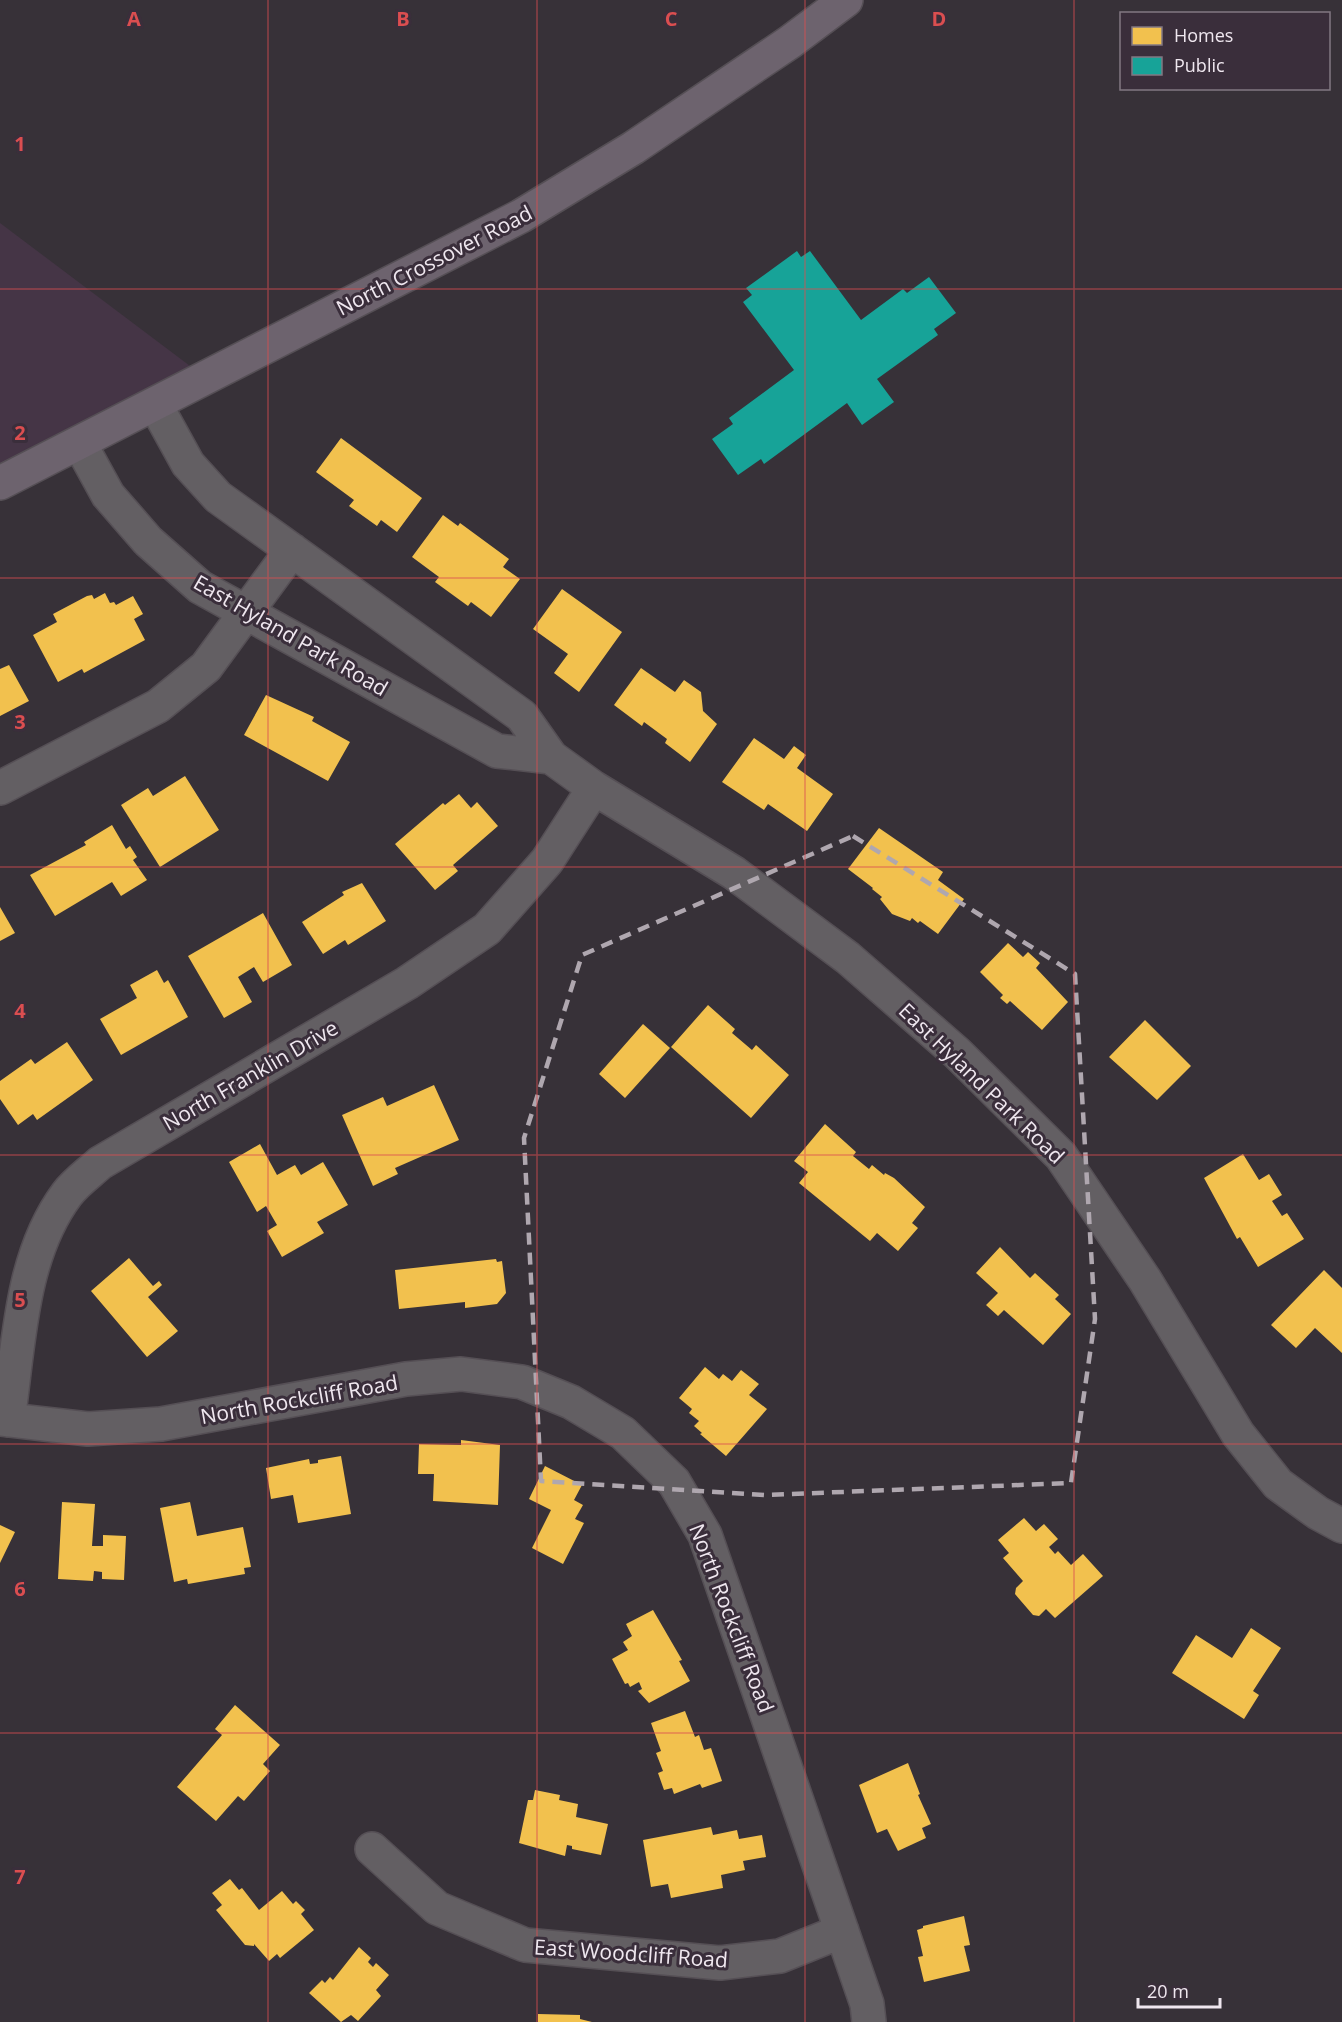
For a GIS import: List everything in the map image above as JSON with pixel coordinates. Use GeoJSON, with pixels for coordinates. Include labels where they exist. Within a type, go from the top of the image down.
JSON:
{"type":"FeatureCollection","features":[{"type":"Feature","properties":{"kind":"main road","name":"North Crossover Road"},"geometry":{"type":"LineString","coordinates":[[0,483],[521,216],[633,148],[790,42],[846,0]]}},
{"type":"Feature","properties":{"kind":"street","name":"East Hyland Park Road"},"geometry":{"type":"LineString","coordinates":[[155,404],[188,464],[218,497],[522,717],[551,758],[594,788],[734,873],[848,957],[957,1053],[1061,1156],[1145,1280],[1238,1434],[1264,1467],[1278,1484],[1318,1513],[1342,1526]]}},
{"type":"Feature","properties":{"kind":"street","name":"East Hyland Park Road"},"geometry":{"type":"LineString","coordinates":[[80,444],[108,495],[148,541],[200,587],[245,614],[497,751],[551,758]]}},
{"type":"Feature","properties":{"kind":"street"},"geometry":{"type":"LineString","coordinates":[[0,788],[158,706],[206,667],[292,550]]}},
{"type":"Feature","properties":{"kind":"street","name":"North Franklin Drive"},"geometry":{"type":"LineString","coordinates":[[4,1420],[30,1275],[45,1230],[68,1193],[100,1162],[407,983],[487,929],[547,861],[594,788]]}},
{"type":"Feature","properties":{"kind":"street","name":"North Rockcliff Road"},"geometry":{"type":"LineString","coordinates":[[4,1420],[88,1429],[161,1424],[405,1379],[461,1374],[522,1382],[571,1402],[623,1433],[674,1482],[705,1535],[867,2004],[869,2022]]}},
{"type":"Feature","properties":{"kind":"street","name":"East Woodcliff Road"},"geometry":{"type":"LineString","coordinates":[[372,1849],[437,1908],[525,1946],[720,1963],[780,1956],[842,1931]]}},
{"type":"Feature","properties":{"kind":"highlighted area"},"geometry":{"type":"Polygon","coordinates":[[[853,836],[1075,974],[1095,1319],[1071,1483],[764,1495],[541,1481],[524,1138],[582,955],[853,836]]]}},
{"type":"Feature","properties":{"kind":"shaded area"},"geometry":{"type":"Polygon","coordinates":[[[0,223],[206,378],[0,483],[0,223]]]}},
{"type":"Feature","properties":{"kind":"building: Homes"},"geometry":{"type":"Polygon","coordinates":[[[341,438],[422,498],[397,532],[381,520],[377,526],[349,506],[354,500],[316,472],[341,438]]]}},
{"type":"Feature","properties":{"kind":"building: Homes"},"geometry":{"type":"Polygon","coordinates":[[[443,515],[458,526],[460,523],[509,559],[503,567],[520,579],[491,617],[471,602],[468,606],[435,582],[439,577],[412,557],[443,515]]]}},
{"type":"Feature","properties":{"kind":"building: Homes"},"geometry":{"type":"Polygon","coordinates":[[[562,589],[622,632],[579,692],[554,673],[568,654],[533,629],[562,589]]]}},
{"type":"Feature","properties":{"kind":"building: Homes"},"geometry":{"type":"Polygon","coordinates":[[[105,593],[110,603],[114,602],[116,605],[133,596],[143,614],[134,619],[145,640],[84,673],[82,669],[58,682],[33,635],[57,622],[53,614],[87,596],[92,595],[94,599],[105,593]]]}},
{"type":"Feature","properties":{"kind":"building: Homes"},"geometry":{"type":"Polygon","coordinates":[[[9,665],[29,701],[0,716],[0,669],[9,665]]]}},
{"type":"Feature","properties":{"kind":"building: Homes"},"geometry":{"type":"Polygon","coordinates":[[[641,668],[675,692],[684,680],[701,692],[703,711],[717,724],[690,762],[665,743],[667,739],[644,722],[642,726],[614,705],[641,668]]]}},
{"type":"Feature","properties":{"kind":"building: Homes"},"geometry":{"type":"Polygon","coordinates":[[[266,695],[314,717],[312,721],[350,742],[328,781],[244,735],[266,695]]]}},
{"type":"Feature","properties":{"kind":"building: Homes"},"geometry":{"type":"Polygon","coordinates":[[[754,738],[784,759],[794,746],[806,755],[797,768],[833,794],[807,831],[768,804],[764,810],[722,782],[754,738]]]}},
{"type":"Feature","properties":{"kind":"building: Homes"},"geometry":{"type":"Polygon","coordinates":[[[185,776],[219,830],[160,867],[121,805],[148,788],[153,796],[185,776]]]}},
{"type":"Feature","properties":{"kind":"building: Homes"},"geometry":{"type":"Polygon","coordinates":[[[459,794],[471,808],[477,802],[498,826],[453,865],[458,871],[435,890],[395,844],[443,803],[445,805],[459,794]]]}},
{"type":"Feature","properties":{"kind":"building: Homes"},"geometry":{"type":"Polygon","coordinates":[[[112,825],[126,849],[130,846],[137,857],[133,860],[147,880],[121,896],[112,882],[55,916],[30,875],[86,845],[84,842],[112,825]]]}},
{"type":"Feature","properties":{"kind":"building: Homes"},"geometry":{"type":"Polygon","coordinates":[[[879,828],[943,872],[938,880],[964,899],[938,934],[920,921],[918,923],[912,918],[910,921],[892,914],[880,899],[882,897],[848,869],[879,828]]]}},
{"type":"Feature","properties":{"kind":"building: Homes"},"geometry":{"type":"Polygon","coordinates":[[[362,883],[386,921],[348,945],[345,940],[323,954],[302,922],[344,895],[342,892],[362,883]]]}},
{"type":"Feature","properties":{"kind":"building: Homes"},"geometry":{"type":"Polygon","coordinates":[[[0,907],[15,933],[0,941],[0,907]]]}},
{"type":"Feature","properties":{"kind":"building: Homes"},"geometry":{"type":"Polygon","coordinates":[[[263,913],[292,965],[263,982],[254,967],[238,977],[252,1002],[224,1018],[188,956],[263,913]]]}},
{"type":"Feature","properties":{"kind":"building: Homes"},"geometry":{"type":"Polygon","coordinates":[[[1008,943],[1023,957],[1028,952],[1040,963],[1036,968],[1068,1002],[1042,1030],[1010,1001],[1007,1004],[1000,998],[1003,995],[980,972],[1008,943]]]}},
{"type":"Feature","properties":{"kind":"building: Homes"},"geometry":{"type":"Polygon","coordinates":[[[157,970],[164,983],[168,980],[188,1017],[121,1055],[100,1019],[137,998],[130,985],[157,970]]]}},
{"type":"Feature","properties":{"kind":"building: Homes"},"geometry":{"type":"Polygon","coordinates":[[[708,1005],[735,1029],[732,1033],[752,1050],[756,1045],[789,1075],[751,1118],[671,1047],[708,1005]]]}},
{"type":"Feature","properties":{"kind":"building: Homes"},"geometry":{"type":"Polygon","coordinates":[[[1145,1020],[1191,1066],[1157,1100],[1109,1057],[1145,1020]]]}},
{"type":"Feature","properties":{"kind":"building: Homes"},"geometry":{"type":"Polygon","coordinates":[[[643,1024],[670,1048],[625,1098],[599,1074],[643,1024]]]}},
{"type":"Feature","properties":{"kind":"building: Homes"},"geometry":{"type":"Polygon","coordinates":[[[67,1042],[93,1080],[37,1120],[33,1114],[18,1125],[0,1099],[0,1081],[31,1059],[35,1064],[67,1042]]]}},
{"type":"Feature","properties":{"kind":"building: Homes"},"geometry":{"type":"Polygon","coordinates":[[[434,1085],[459,1140],[395,1168],[398,1174],[373,1186],[342,1115],[383,1097],[387,1106],[434,1085]]]}},
{"type":"Feature","properties":{"kind":"building: Homes"},"geometry":{"type":"Polygon","coordinates":[[[825,1124],[856,1152],[853,1156],[869,1169],[872,1165],[884,1175],[885,1173],[894,1178],[925,1207],[912,1223],[918,1228],[898,1251],[877,1233],[870,1241],[799,1183],[808,1172],[794,1161],[825,1124]]]}},
{"type":"Feature","properties":{"kind":"building: Homes"},"geometry":{"type":"Polygon","coordinates":[[[260,1144],[277,1175],[295,1165],[301,1175],[323,1162],[348,1205],[317,1222],[324,1233],[282,1257],[267,1231],[277,1225],[266,1206],[257,1212],[229,1162],[260,1144]]]}},
{"type":"Feature","properties":{"kind":"building: Homes"},"geometry":{"type":"Polygon","coordinates":[[[1243,1154],[1259,1180],[1269,1174],[1282,1195],[1272,1201],[1282,1216],[1287,1213],[1304,1239],[1258,1267],[1240,1237],[1237,1239],[1204,1178],[1243,1154]]]}},
{"type":"Feature","properties":{"kind":"building: Homes"},"geometry":{"type":"Polygon","coordinates":[[[1000,1247],[1030,1278],[1035,1273],[1059,1295],[1055,1299],[1071,1314],[1043,1345],[1004,1310],[998,1316],[986,1305],[998,1293],[976,1273],[1000,1247]]]}},
{"type":"Feature","properties":{"kind":"building: Homes"},"geometry":{"type":"Polygon","coordinates":[[[129,1258],[153,1286],[159,1281],[162,1285],[148,1297],[178,1331],[147,1357],[91,1291],[129,1258]]]}},
{"type":"Feature","properties":{"kind":"building: Homes"},"geometry":{"type":"Polygon","coordinates":[[[496,1259],[497,1262],[502,1261],[506,1293],[497,1304],[465,1308],[465,1302],[399,1309],[395,1270],[496,1259]]]}},
{"type":"Feature","properties":{"kind":"building: Homes"},"geometry":{"type":"Polygon","coordinates":[[[1324,1270],[1342,1288],[1342,1353],[1315,1328],[1296,1348],[1271,1325],[1324,1270]]]}},
{"type":"Feature","properties":{"kind":"building: Homes"},"geometry":{"type":"Polygon","coordinates":[[[705,1367],[719,1379],[723,1374],[732,1381],[741,1370],[759,1384],[749,1395],[767,1409],[726,1456],[700,1434],[702,1433],[694,1426],[699,1421],[689,1413],[692,1409],[679,1398],[705,1367]]]}},
{"type":"Feature","properties":{"kind":"building: Homes"},"geometry":{"type":"Polygon","coordinates":[[[461,1440],[500,1445],[498,1505],[433,1501],[434,1474],[418,1474],[419,1444],[461,1445],[461,1440]]]}},
{"type":"Feature","properties":{"kind":"building: Homes"},"geometry":{"type":"Polygon","coordinates":[[[341,1456],[351,1514],[298,1523],[293,1495],[271,1499],[266,1468],[309,1459],[310,1464],[318,1463],[318,1460],[341,1456]]]}},
{"type":"Feature","properties":{"kind":"building: Homes"},"geometry":{"type":"Polygon","coordinates":[[[545,1466],[582,1485],[574,1500],[583,1505],[575,1519],[584,1523],[563,1564],[532,1548],[551,1510],[529,1499],[545,1466]]]}},
{"type":"Feature","properties":{"kind":"building: Homes"},"geometry":{"type":"Polygon","coordinates":[[[62,1502],[95,1504],[92,1546],[103,1546],[103,1535],[126,1536],[124,1580],[102,1579],[102,1572],[94,1571],[93,1581],[58,1579],[62,1502]]]}},
{"type":"Feature","properties":{"kind":"building: Homes"},"geometry":{"type":"Polygon","coordinates":[[[190,1502],[197,1536],[243,1527],[251,1567],[244,1568],[245,1574],[188,1584],[187,1579],[174,1582],[160,1508],[190,1502]]]}},
{"type":"Feature","properties":{"kind":"building: Homes"},"geometry":{"type":"Polygon","coordinates":[[[1024,1518],[1036,1531],[1044,1524],[1058,1539],[1049,1547],[1055,1554],[1058,1551],[1071,1565],[1083,1554],[1103,1576],[1055,1618],[1046,1609],[1039,1616],[1033,1615],[1015,1594],[1016,1588],[1023,1581],[1003,1558],[1009,1553],[998,1540],[1024,1518]]]}},
{"type":"Feature","properties":{"kind":"building: Homes"},"geometry":{"type":"Polygon","coordinates":[[[0,1525],[15,1532],[0,1563],[0,1525]]]}},
{"type":"Feature","properties":{"kind":"building: Homes"},"geometry":{"type":"Polygon","coordinates":[[[653,1610],[682,1660],[679,1661],[690,1681],[649,1703],[638,1691],[642,1689],[639,1682],[630,1687],[628,1683],[625,1684],[612,1659],[628,1650],[623,1642],[632,1636],[626,1624],[653,1610]]]}},
{"type":"Feature","properties":{"kind":"building: Homes"},"geometry":{"type":"Polygon","coordinates":[[[1251,1628],[1281,1648],[1253,1691],[1259,1695],[1244,1719],[1172,1673],[1196,1635],[1232,1658],[1251,1628]]]}},
{"type":"Feature","properties":{"kind":"building: Homes"},"geometry":{"type":"Polygon","coordinates":[[[235,1705],[280,1745],[263,1764],[270,1771],[244,1801],[238,1796],[216,1821],[177,1787],[222,1735],[215,1729],[235,1705]]]}},
{"type":"Feature","properties":{"kind":"building: Homes"},"geometry":{"type":"Polygon","coordinates":[[[685,1711],[695,1737],[699,1735],[704,1750],[711,1748],[722,1781],[702,1788],[700,1784],[674,1794],[672,1788],[664,1790],[658,1773],[663,1771],[656,1753],[661,1751],[651,1723],[685,1711]]]}},
{"type":"Feature","properties":{"kind":"building: Homes"},"geometry":{"type":"Polygon","coordinates":[[[908,1763],[920,1794],[918,1795],[931,1824],[922,1828],[926,1838],[898,1851],[887,1829],[877,1833],[859,1785],[908,1763]]]}},
{"type":"Feature","properties":{"kind":"building: Homes"},"geometry":{"type":"Polygon","coordinates":[[[535,1790],[560,1795],[559,1800],[578,1804],[576,1817],[608,1824],[601,1855],[572,1849],[572,1846],[567,1845],[565,1856],[519,1843],[528,1800],[533,1800],[535,1790]]]}},
{"type":"Feature","properties":{"kind":"building: Homes"},"geometry":{"type":"Polygon","coordinates":[[[711,1827],[713,1835],[737,1830],[739,1839],[762,1835],[766,1857],[743,1861],[745,1870],[721,1875],[723,1888],[671,1898],[668,1884],[651,1887],[643,1840],[711,1827]]]}},
{"type":"Feature","properties":{"kind":"building: Homes"},"geometry":{"type":"Polygon","coordinates":[[[230,1879],[239,1890],[242,1888],[259,1910],[282,1891],[293,1904],[296,1901],[305,1910],[301,1914],[314,1930],[280,1958],[277,1954],[269,1961],[254,1944],[254,1946],[245,1945],[216,1910],[222,1905],[212,1893],[230,1879]]]}},
{"type":"Feature","properties":{"kind":"building: Homes"},"geometry":{"type":"Polygon","coordinates":[[[964,1916],[970,1945],[964,1946],[970,1971],[924,1982],[918,1957],[923,1956],[917,1930],[923,1926],[964,1916]]]}},
{"type":"Feature","properties":{"kind":"building: Homes"},"geometry":{"type":"Polygon","coordinates":[[[359,1947],[371,1958],[368,1962],[373,1967],[376,1963],[389,1975],[376,1990],[381,1996],[358,2021],[351,2015],[341,2022],[309,1993],[322,1980],[325,1983],[330,1977],[333,1980],[359,1947]]]}},
{"type":"Feature","properties":{"kind":"building: Homes"},"geometry":{"type":"Polygon","coordinates":[[[538,2014],[580,2015],[580,2019],[592,2022],[538,2022],[538,2014]]]}},
{"type":"Feature","properties":{"kind":"building: Public"},"geometry":{"type":"Polygon","coordinates":[[[797,251],[801,257],[810,251],[861,320],[903,289],[907,293],[929,277],[956,313],[934,329],[938,335],[877,379],[894,402],[862,425],[847,403],[764,464],[761,459],[738,475],[712,439],[733,424],[729,418],[794,370],[743,302],[752,295],[746,288],[797,251]]]}}]}
